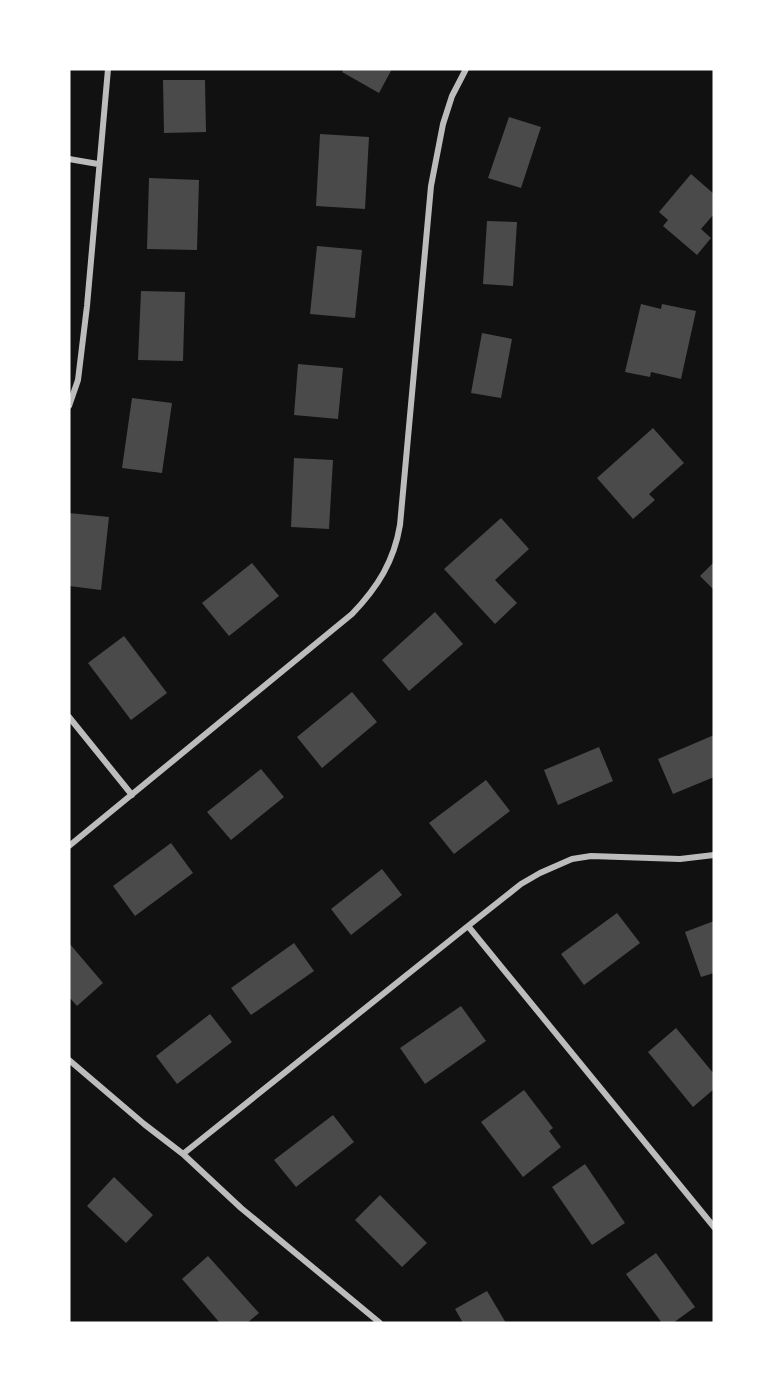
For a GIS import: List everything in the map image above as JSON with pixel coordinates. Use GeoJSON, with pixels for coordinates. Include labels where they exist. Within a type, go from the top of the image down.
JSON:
{"type":"FeatureCollection","features":[{"type":"Feature","properties":{"kind":"street"},"geometry":{"type":"LineString","coordinates":[[69,406],[78,380],[87,306],[108,69]]}},
{"type":"Feature","properties":{"kind":"street"},"geometry":{"type":"LineString","coordinates":[[69,846],[352,614],[370,596],[392,558],[400,525],[431,186],[443,124],[452,96],[466,69]]}},
{"type":"Feature","properties":{"kind":"street"},"geometry":{"type":"LineString","coordinates":[[69,159],[98,164]]}},
{"type":"Feature","properties":{"kind":"street"},"geometry":{"type":"LineString","coordinates":[[69,717],[132,795]]}},
{"type":"Feature","properties":{"kind":"street"},"geometry":{"type":"LineString","coordinates":[[183,1154],[521,884],[555,865],[591,856],[680,859],[714,855]]}},
{"type":"Feature","properties":{"kind":"street"},"geometry":{"type":"LineString","coordinates":[[468,926],[714,1227]]}},
{"type":"Feature","properties":{"kind":"street"},"geometry":{"type":"LineString","coordinates":[[69,1060],[183,1154],[241,1208],[380,1323]]}},
{"type":"Feature","properties":{"kind":"building"},"geometry":{"type":"Polygon","coordinates":[[[344,69],[392,69],[379,93],[342,72],[344,69]]]}},
{"type":"Feature","properties":{"kind":"building"},"geometry":{"type":"Polygon","coordinates":[[[163,80],[205,80],[206,132],[164,133],[163,80]]]}},
{"type":"Feature","properties":{"kind":"building"},"geometry":{"type":"Polygon","coordinates":[[[509,117],[541,127],[521,188],[488,178],[509,117]]]}},
{"type":"Feature","properties":{"kind":"building"},"geometry":{"type":"Polygon","coordinates":[[[320,134],[369,137],[365,209],[316,206],[320,134]]]}},
{"type":"Feature","properties":{"kind":"building"},"geometry":{"type":"Polygon","coordinates":[[[691,174],[714,194],[714,214],[701,229],[711,238],[697,255],[663,226],[668,220],[659,212],[691,174]]]}},
{"type":"Feature","properties":{"kind":"building"},"geometry":{"type":"Polygon","coordinates":[[[149,178],[199,180],[197,250],[147,249],[149,178]]]}},
{"type":"Feature","properties":{"kind":"building"},"geometry":{"type":"Polygon","coordinates":[[[487,221],[517,222],[513,286],[483,284],[487,221]]]}},
{"type":"Feature","properties":{"kind":"building"},"geometry":{"type":"Polygon","coordinates":[[[317,246],[362,250],[355,318],[310,314],[317,246]]]}},
{"type":"Feature","properties":{"kind":"building"},"geometry":{"type":"Polygon","coordinates":[[[141,291],[185,292],[183,361],[138,360],[141,291]]]}},
{"type":"Feature","properties":{"kind":"building"},"geometry":{"type":"Polygon","coordinates":[[[641,304],[661,309],[662,304],[696,311],[681,379],[651,372],[650,377],[625,372],[641,304]]]}},
{"type":"Feature","properties":{"kind":"building"},"geometry":{"type":"Polygon","coordinates":[[[482,333],[512,339],[501,398],[471,393],[482,333]]]}},
{"type":"Feature","properties":{"kind":"building"},"geometry":{"type":"Polygon","coordinates":[[[298,364],[343,368],[338,419],[294,415],[298,364]]]}},
{"type":"Feature","properties":{"kind":"building"},"geometry":{"type":"Polygon","coordinates":[[[132,398],[172,403],[162,473],[122,468],[132,398]]]}},
{"type":"Feature","properties":{"kind":"building"},"geometry":{"type":"Polygon","coordinates":[[[653,428],[684,463],[649,494],[655,500],[633,519],[597,478],[653,428]]]}},
{"type":"Feature","properties":{"kind":"building"},"geometry":{"type":"Polygon","coordinates":[[[294,458],[333,460],[329,529],[291,527],[294,458]]]}},
{"type":"Feature","properties":{"kind":"building"},"geometry":{"type":"Polygon","coordinates":[[[69,513],[109,517],[101,590],[69,586],[69,513]]]}},
{"type":"Feature","properties":{"kind":"building"},"geometry":{"type":"Polygon","coordinates":[[[501,518],[529,549],[495,580],[517,603],[495,624],[444,569],[501,518]]]}},
{"type":"Feature","properties":{"kind":"building"},"geometry":{"type":"Polygon","coordinates":[[[714,562],[714,590],[700,576],[714,562]]]}},
{"type":"Feature","properties":{"kind":"building"},"geometry":{"type":"Polygon","coordinates":[[[252,563],[279,596],[229,636],[202,603],[252,563]]]}},
{"type":"Feature","properties":{"kind":"building"},"geometry":{"type":"Polygon","coordinates":[[[435,612],[463,644],[409,691],[382,660],[435,612]]]}},
{"type":"Feature","properties":{"kind":"building"},"geometry":{"type":"Polygon","coordinates":[[[124,636],[167,693],[131,720],[88,663],[124,636]]]}},
{"type":"Feature","properties":{"kind":"building"},"geometry":{"type":"Polygon","coordinates":[[[352,692],[377,722],[322,768],[297,737],[352,692]]]}},
{"type":"Feature","properties":{"kind":"building"},"geometry":{"type":"Polygon","coordinates":[[[714,735],[714,777],[673,794],[658,759],[714,735]]]}},
{"type":"Feature","properties":{"kind":"building"},"geometry":{"type":"Polygon","coordinates":[[[599,747],[613,781],[558,805],[544,770],[599,747]]]}},
{"type":"Feature","properties":{"kind":"building"},"geometry":{"type":"Polygon","coordinates":[[[261,769],[284,797],[231,840],[207,812],[261,769]]]}},
{"type":"Feature","properties":{"kind":"building"},"geometry":{"type":"Polygon","coordinates":[[[486,780],[510,811],[454,854],[429,823],[486,780]]]}},
{"type":"Feature","properties":{"kind":"building"},"geometry":{"type":"Polygon","coordinates":[[[171,843],[193,873],[135,916],[113,886],[171,843]]]}},
{"type":"Feature","properties":{"kind":"building"},"geometry":{"type":"Polygon","coordinates":[[[382,869],[402,895],[351,935],[331,909],[382,869]]]}},
{"type":"Feature","properties":{"kind":"building"},"geometry":{"type":"Polygon","coordinates":[[[617,913],[640,943],[584,985],[561,954],[617,913]]]}},
{"type":"Feature","properties":{"kind":"building"},"geometry":{"type":"Polygon","coordinates":[[[714,921],[714,973],[701,977],[685,932],[714,921]]]}},
{"type":"Feature","properties":{"kind":"building"},"geometry":{"type":"Polygon","coordinates":[[[69,943],[103,983],[77,1006],[69,997],[69,943]]]}},
{"type":"Feature","properties":{"kind":"building"},"geometry":{"type":"Polygon","coordinates":[[[294,943],[314,971],[251,1015],[231,988],[294,943]]]}},
{"type":"Feature","properties":{"kind":"building"},"geometry":{"type":"Polygon","coordinates":[[[461,1006],[486,1041],[425,1084],[400,1048],[461,1006]]]}},
{"type":"Feature","properties":{"kind":"building"},"geometry":{"type":"Polygon","coordinates":[[[210,1014],[232,1042],[177,1084],[156,1056],[210,1014]]]}},
{"type":"Feature","properties":{"kind":"building"},"geometry":{"type":"Polygon","coordinates":[[[676,1028],[714,1074],[714,1089],[693,1107],[648,1052],[676,1028]]]}},
{"type":"Feature","properties":{"kind":"building"},"geometry":{"type":"Polygon","coordinates":[[[524,1090],[553,1128],[549,1131],[561,1147],[523,1177],[481,1122],[524,1090]]]}},
{"type":"Feature","properties":{"kind":"building"},"geometry":{"type":"Polygon","coordinates":[[[333,1115],[354,1142],[296,1187],[274,1160],[333,1115]]]}},
{"type":"Feature","properties":{"kind":"building"},"geometry":{"type":"Polygon","coordinates":[[[585,1164],[625,1223],[592,1245],[552,1187],[585,1164]]]}},
{"type":"Feature","properties":{"kind":"building"},"geometry":{"type":"Polygon","coordinates":[[[114,1177],[153,1215],[126,1243],[87,1206],[114,1177]]]}},
{"type":"Feature","properties":{"kind":"building"},"geometry":{"type":"Polygon","coordinates":[[[380,1195],[427,1243],[402,1267],[355,1220],[380,1195]]]}},
{"type":"Feature","properties":{"kind":"building"},"geometry":{"type":"Polygon","coordinates":[[[656,1253],[695,1307],[673,1323],[662,1323],[626,1274],[656,1253]]]}},
{"type":"Feature","properties":{"kind":"building"},"geometry":{"type":"Polygon","coordinates":[[[208,1256],[259,1313],[247,1323],[220,1323],[182,1279],[208,1256]]]}},
{"type":"Feature","properties":{"kind":"building"},"geometry":{"type":"Polygon","coordinates":[[[487,1291],[506,1323],[463,1323],[455,1309],[487,1291]]]}}]}
